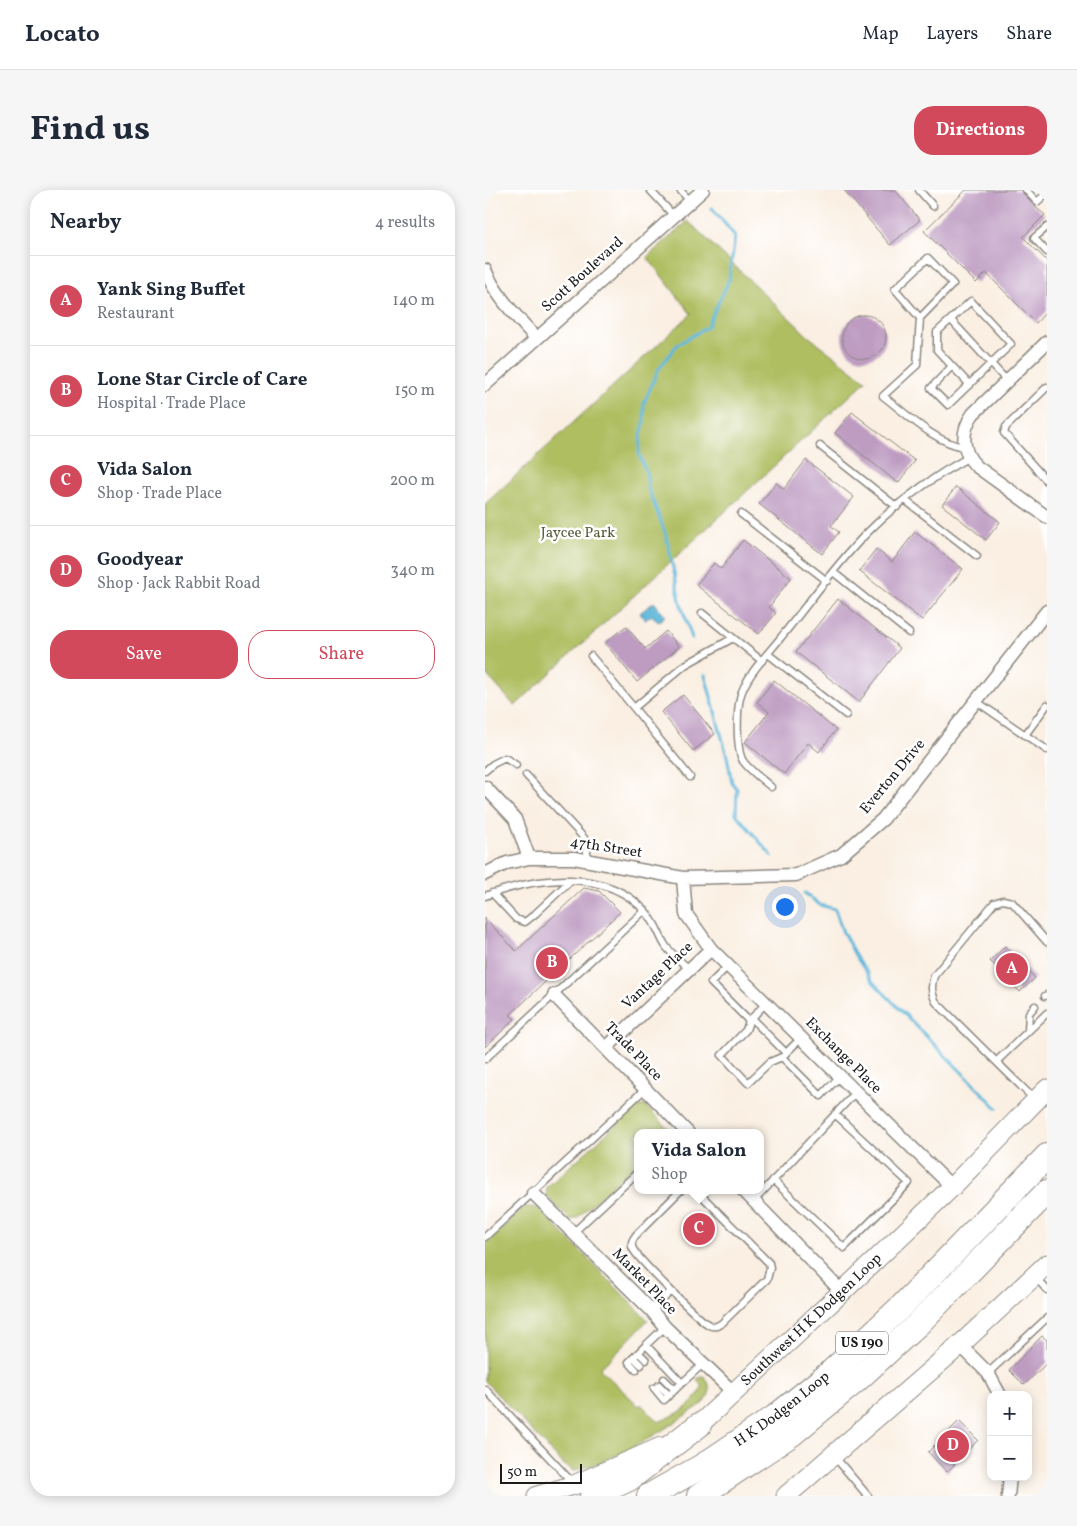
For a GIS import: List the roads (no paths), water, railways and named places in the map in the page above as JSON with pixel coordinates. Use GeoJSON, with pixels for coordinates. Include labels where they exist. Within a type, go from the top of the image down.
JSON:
{"type":"FeatureCollection","features":[{"type":"Feature","properties":{"kind":"highway","name":"H K Dodgen Loop"},"geometry":{"type":"LineString","coordinates":[[649,1496],[712,1460],[775,1417],[831,1372],[901,1306],[1047,1156]]}},
{"type":"Feature","properties":{"kind":"highway","name":"H K Dodgen Loop"},"geometry":{"type":"LineString","coordinates":[[699,1496],[792,1434],[858,1379],[918,1324],[1047,1192]]}},
{"type":"Feature","properties":{"kind":"highway"},"geometry":{"type":"LineString","coordinates":[[583,1491],[629,1479],[699,1425]]}},
{"type":"Feature","properties":{"kind":"main road","name":"Southwest H K Dodgen Loop"},"geometry":{"type":"LineString","coordinates":[[699,1425],[952,1187],[1041,1095]]}},
{"type":"Feature","properties":{"kind":"main road"},"geometry":{"type":"LineString","coordinates":[[786,1496],[960,1345],[1041,1270]]}},
{"type":"Feature","properties":{"kind":"main road"},"geometry":{"type":"LineString","coordinates":[[537,1496],[583,1491]]}},
{"type":"Feature","properties":{"kind":"street","name":"Scott Boulevard"},"geometry":{"type":"LineString","coordinates":[[485,385],[703,190]]}},
{"type":"Feature","properties":{"kind":"street"},"geometry":{"type":"LineString","coordinates":[[485,270],[507,306],[536,338]]}},
{"type":"Feature","properties":{"kind":"street"},"geometry":{"type":"LineString","coordinates":[[1046,343],[973,414],[967,422],[964,431],[967,452],[977,466],[1047,517]]}},
{"type":"Feature","properties":{"kind":"street","name":"Everton Drive"},"geometry":{"type":"LineString","coordinates":[[683,878],[796,875],[841,855],[883,819],[1047,611]]}},
{"type":"Feature","properties":{"kind":"street"},"geometry":{"type":"LineString","coordinates":[[485,787],[515,819],[529,858]]}},
{"type":"Feature","properties":{"kind":"street","name":"47th Street"},"geometry":{"type":"LineString","coordinates":[[485,874],[507,863],[529,858],[574,858],[683,878]]}},
{"type":"Feature","properties":{"kind":"street"},"geometry":{"type":"LineString","coordinates":[[683,878],[686,914],[711,949]]}},
{"type":"Feature","properties":{"kind":"street","name":"Exchange Place"},"geometry":{"type":"LineString","coordinates":[[711,949],[952,1187]]}},
{"type":"Feature","properties":{"kind":"street","name":"Vantage Place"},"geometry":{"type":"LineString","coordinates":[[606,1048],[711,949]]}},
{"type":"Feature","properties":{"kind":"street","name":"Trade Place"},"geometry":{"type":"LineString","coordinates":[[554,995],[683,1129]]}},
{"type":"Feature","properties":{"kind":"street","name":"Market Place"},"geometry":{"type":"LineString","coordinates":[[533,1192],[665,1327],[734,1393]]}},
{"type":"Feature","properties":{"kind":"street"},"geometry":{"type":"LineString","coordinates":[[747,1194],[842,1292]]}},
{"type":"Feature","properties":{"kind":"street"},"geometry":{"type":"LineString","coordinates":[[960,1345],[988,1373],[998,1391]]}},
{"type":"Feature","properties":{"kind":"street"},"geometry":{"type":"LineString","coordinates":[[1008,1496],[1010,1481]]}},
{"type":"Feature","properties":{"kind":"lane"},"geometry":{"type":"LineString","coordinates":[[650,190],[673,216]]}},
{"type":"Feature","properties":{"kind":"lane"},"geometry":{"type":"LineString","coordinates":[[680,190],[690,201]]}},
{"type":"Feature","properties":{"kind":"lane"},"geometry":{"type":"LineString","coordinates":[[919,190],[933,206]]}},
{"type":"Feature","properties":{"kind":"lane"},"geometry":{"type":"LineString","coordinates":[[1026,190],[1037,202],[1047,193]]}},
{"type":"Feature","properties":{"kind":"lane"},"geometry":{"type":"LineString","coordinates":[[1047,227],[1034,238],[1047,252]]}},
{"type":"Feature","properties":{"kind":"lane"},"geometry":{"type":"LineString","coordinates":[[771,787],[741,759],[738,709],[740,697],[746,683],[833,572],[865,535],[905,500],[967,452],[941,440],[883,396],[917,364],[920,318],[953,284],[927,258],[895,289],[920,318]]}},
{"type":"Feature","properties":{"kind":"lane"},"geometry":{"type":"LineString","coordinates":[[952,366],[931,388],[949,405],[970,385],[1011,344],[971,301],[937,332],[937,350],[970,385]]}},
{"type":"Feature","properties":{"kind":"lane"},"geometry":{"type":"LineString","coordinates":[[951,320],[1007,381]]}},
{"type":"Feature","properties":{"kind":"lane"},"geometry":{"type":"LineString","coordinates":[[1047,387],[1006,427],[1004,433],[1047,480]]}},
{"type":"Feature","properties":{"kind":"lane"},"geometry":{"type":"LineString","coordinates":[[820,446],[897,507]]}},
{"type":"Feature","properties":{"kind":"lane"},"geometry":{"type":"LineString","coordinates":[[905,500],[977,556]]}},
{"type":"Feature","properties":{"kind":"lane"},"geometry":{"type":"LineString","coordinates":[[741,514],[827,581]]}},
{"type":"Feature","properties":{"kind":"lane"},"geometry":{"type":"LineString","coordinates":[[833,572],[909,633]]}},
{"type":"Feature","properties":{"kind":"lane"},"geometry":{"type":"LineString","coordinates":[[702,613],[762,662]]}},
{"type":"Feature","properties":{"kind":"lane"},"geometry":{"type":"LineString","coordinates":[[634,708],[685,665],[733,638]]}},
{"type":"Feature","properties":{"kind":"lane"},"geometry":{"type":"LineString","coordinates":[[768,654],[846,715]]}},
{"type":"Feature","properties":{"kind":"lane"},"geometry":{"type":"LineString","coordinates":[[591,656],[690,777]]}},
{"type":"Feature","properties":{"kind":"lane"},"geometry":{"type":"LineString","coordinates":[[976,701],[1047,750]]}},
{"type":"Feature","properties":{"kind":"lane"},"geometry":{"type":"LineString","coordinates":[[1025,735],[1047,705]]}},
{"type":"Feature","properties":{"kind":"lane"},"geometry":{"type":"LineString","coordinates":[[485,771],[493,764],[505,758],[516,765]]}},
{"type":"Feature","properties":{"kind":"lane"},"geometry":{"type":"LineString","coordinates":[[526,775],[584,838],[588,860]]}},
{"type":"Feature","properties":{"kind":"lane"},"geometry":{"type":"LineString","coordinates":[[485,896],[543,880],[571,880],[604,884],[631,898],[645,910],[655,922],[665,945],[689,970]]}},
{"type":"Feature","properties":{"kind":"lane"},"geometry":{"type":"LineString","coordinates":[[492,893],[516,919],[525,922],[571,880]]}},
{"type":"Feature","properties":{"kind":"lane"},"geometry":{"type":"LineString","coordinates":[[1041,1095],[997,1062],[936,1002],[931,993],[931,985],[935,976],[994,903],[1003,900],[1012,902],[1047,942]]}},
{"type":"Feature","properties":{"kind":"lane"},"geometry":{"type":"LineString","coordinates":[[485,1059],[645,910]]}},
{"type":"Feature","properties":{"kind":"lane"},"geometry":{"type":"LineString","coordinates":[[728,966],[711,983],[750,1019],[821,1096],[840,1076]]}},
{"type":"Feature","properties":{"kind":"lane"},"geometry":{"type":"LineString","coordinates":[[766,1003],[750,1019],[746,1030],[722,1055],[748,1083],[770,1062],[784,1055],[801,1038]]}},
{"type":"Feature","properties":{"kind":"lane"},"geometry":{"type":"LineString","coordinates":[[1028,1031],[1029,1013],[1035,1006]]}},
{"type":"Feature","properties":{"kind":"lane"},"geometry":{"type":"LineString","coordinates":[[997,1062],[1047,1013]]}},
{"type":"Feature","properties":{"kind":"lane"},"geometry":{"type":"LineString","coordinates":[[485,1237],[645,1089]]}},
{"type":"Feature","properties":{"kind":"lane"},"geometry":{"type":"LineString","coordinates":[[764,1189],[856,1092]]}},
{"type":"Feature","properties":{"kind":"lane"},"geometry":{"type":"LineString","coordinates":[[773,1180],[844,1248],[909,1183],[835,1114]]}},
{"type":"Feature","properties":{"kind":"lane"},"geometry":{"type":"LineString","coordinates":[[573,1232],[634,1176]]}},
{"type":"Feature","properties":{"kind":"lane"},"geometry":{"type":"LineString","coordinates":[[677,1194],[632,1241],[633,1249],[671,1291],[707,1324],[717,1326],[723,1323],[761,1286],[770,1274],[771,1268],[769,1263],[700,1194]]}},
{"type":"Feature","properties":{"kind":"lane"},"geometry":{"type":"LineString","coordinates":[[754,1200],[760,1194]]}},
{"type":"Feature","properties":{"kind":"lane"},"geometry":{"type":"LineString","coordinates":[[1041,1270],[1047,1290]]}},
{"type":"Feature","properties":{"kind":"lane"},"geometry":{"type":"LineString","coordinates":[[651,1311],[671,1291]]}},
{"type":"Feature","properties":{"kind":"lane"},"geometry":{"type":"LineString","coordinates":[[988,1373],[1047,1318]]}},
{"type":"Feature","properties":{"kind":"lane"},"geometry":{"type":"LineString","coordinates":[[636,1355],[641,1365],[629,1362],[636,1355],[646,1346],[665,1327]]}},
{"type":"Feature","properties":{"kind":"lane"},"geometry":{"type":"LineString","coordinates":[[646,1346],[681,1384]]}},
{"type":"Feature","properties":{"kind":"lane"},"geometry":{"type":"LineString","coordinates":[[656,1387],[664,1400],[704,1363]]}},
{"type":"Feature","properties":{"kind":"lane"},"geometry":{"type":"LineString","coordinates":[[664,1379],[675,1390]]}},
{"type":"Feature","properties":{"kind":"lane"},"geometry":{"type":"LineString","coordinates":[[485,1389],[583,1491]]}},
{"type":"Feature","properties":{"kind":"lane"},"geometry":{"type":"LineString","coordinates":[[833,1455],[868,1496]]}},
{"type":"Feature","properties":{"kind":"water"},"geometry":{"type":"Polygon","coordinates":[[[654,602],[665,616],[658,622],[652,615],[645,620],[640,613],[654,602]]]}},
{"type":"Feature","properties":{"kind":"waterway"},"geometry":{"type":"LineString","coordinates":[[692,638],[681,605],[666,535],[648,488],[647,475],[639,454],[644,423],[644,403],[658,370],[677,345],[707,327],[729,280],[735,236],[712,208]]}},
{"type":"Feature","properties":{"kind":"waterway"},"geometry":{"type":"LineString","coordinates":[[705,675],[727,756],[732,783],[737,789],[736,814],[772,856]]}},
{"type":"Feature","properties":{"kind":"waterway"},"geometry":{"type":"LineString","coordinates":[[805,893],[820,905],[835,909],[842,930],[855,955],[873,982],[997,1108]]}},
{"type":"Feature","properties":{"kind":"place","name":"Lone Star Circle of Care"},"geometry":{"type":"Point","coordinates":[552,963]}},
{"type":"Feature","properties":{"kind":"place","name":"Yank Sing Buffet"},"geometry":{"type":"Point","coordinates":[1012,969]}},
{"type":"Feature","properties":{"kind":"place","name":"Vida Salon"},"geometry":{"type":"Point","coordinates":[699,1229]}},
{"type":"Feature","properties":{"kind":"place","name":"Goodyear"},"geometry":{"type":"Point","coordinates":[953,1446]}},
{"type":"Feature","properties":{"kind":"park label","name":"Jaycee Park"},"geometry":{"type":"Point","coordinates":[578,533]}}]}
